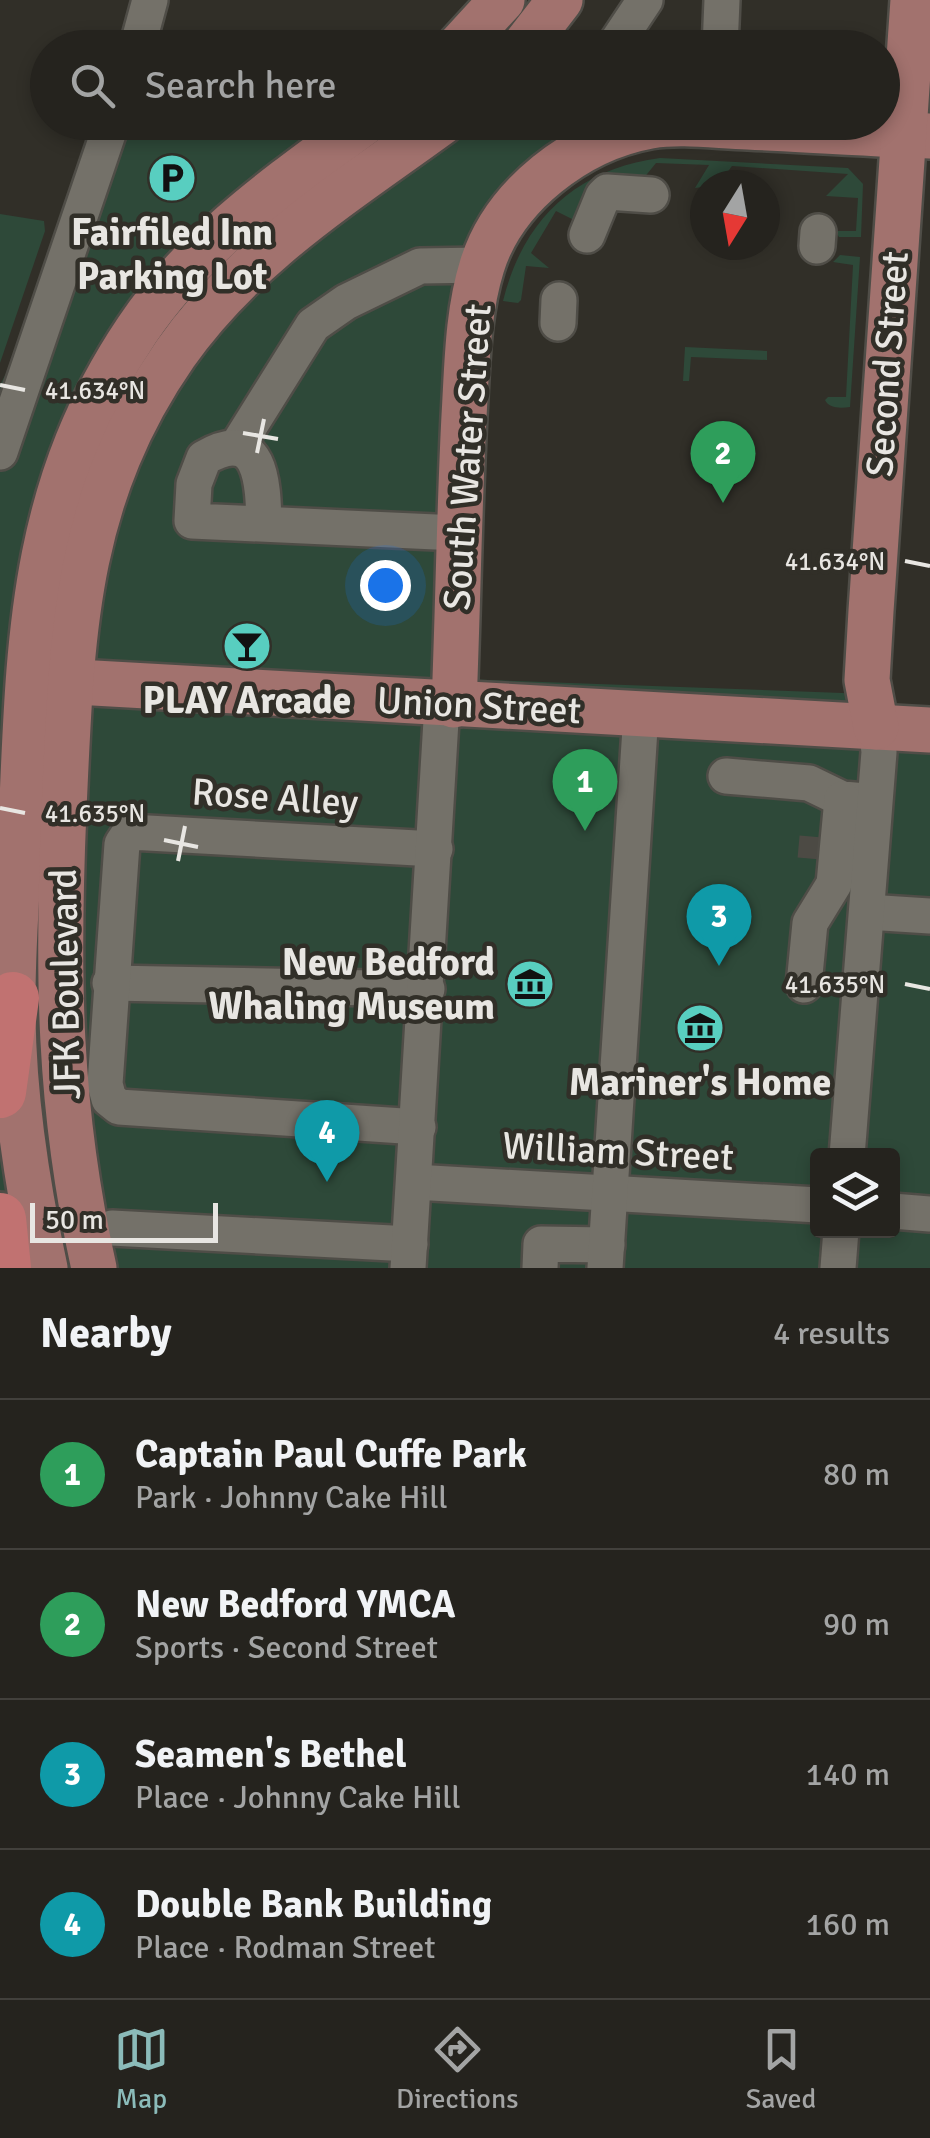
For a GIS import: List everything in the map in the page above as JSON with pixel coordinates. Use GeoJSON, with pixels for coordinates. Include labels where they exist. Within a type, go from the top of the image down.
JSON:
{"type":"FeatureCollection","features":[{"type":"Feature","properties":{"kind":"highway"},"geometry":{"type":"LineString","coordinates":[[0,1092],[13,998]]}},
{"type":"Feature","properties":{"kind":"highway"},"geometry":{"type":"LineString","coordinates":[[0,1219],[4,1268]]}},
{"type":"Feature","properties":{"kind":"main road"},"geometry":{"type":"LineString","coordinates":[[474,30],[502,0]]}},
{"type":"Feature","properties":{"kind":"main road"},"geometry":{"type":"LineString","coordinates":[[537,30],[560,0]]}},
{"type":"Feature","properties":{"kind":"main road","name":"Second Street"},"geometry":{"type":"LineString","coordinates":[[876,727],[868,662],[916,136],[914,0]]}},
{"type":"Feature","properties":{"kind":"main road","name":"JFK Boulevard"},"geometry":{"type":"LineString","coordinates":[[103,1248],[72,1155],[61,1049],[49,680],[40,572],[56,501],[81,430],[118,359],[160,298],[243,212],[341,140]]}},
{"type":"Feature","properties":{"kind":"main road","name":"JFK Boulevard"},"geometry":{"type":"LineString","coordinates":[[45,1268],[23,1146],[13,998],[49,680],[92,530],[134,422],[176,352],[230,286],[291,232],[417,140]]}},
{"type":"Feature","properties":{"kind":"main road","name":"South Water Street"},"geometry":{"type":"LineString","coordinates":[[448,704],[469,341],[482,265],[501,226],[528,193],[592,140]]}},
{"type":"Feature","properties":{"kind":"main road","name":"Union Street"},"geometry":{"type":"LineString","coordinates":[[49,680],[930,730]]}},
{"type":"Feature","properties":{"kind":"street"},"geometry":{"type":"LineString","coordinates":[[141,30],[150,0]]}},
{"type":"Feature","properties":{"kind":"street"},"geometry":{"type":"LineString","coordinates":[[625,30],[645,0]]}},
{"type":"Feature","properties":{"kind":"street"},"geometry":{"type":"LineString","coordinates":[[721,30],[722,0]]}},
{"type":"Feature","properties":{"kind":"street"},"geometry":{"type":"LineString","coordinates":[[0,452],[106,140]]}},
{"type":"Feature","properties":{"kind":"street"},"geometry":{"type":"LineString","coordinates":[[587,235],[607,192],[652,194]]}},
{"type":"Feature","properties":{"kind":"street"},"geometry":{"type":"LineString","coordinates":[[236,448],[313,325],[346,302],[420,266],[482,265]]}},
{"type":"Feature","properties":{"kind":"street"},"geometry":{"type":"LineString","coordinates":[[264,524],[260,468],[246,452],[223,449],[204,458],[194,484],[192,521],[458,533]]}},
{"type":"Feature","properties":{"kind":"street"},"geometry":{"type":"LineString","coordinates":[[103,1248],[409,1256],[448,704]]}},
{"type":"Feature","properties":{"kind":"street"},"geometry":{"type":"LineString","coordinates":[[540,1268],[541,1244],[606,1257],[641,713]]}},
{"type":"Feature","properties":{"kind":"street"},"geometry":{"type":"LineString","coordinates":[[810,923],[834,884],[858,801],[879,752],[876,727]]}},
{"type":"Feature","properties":{"kind":"street"},"geometry":{"type":"LineString","coordinates":[[726,776],[809,783],[858,801]]}},
{"type":"Feature","properties":{"kind":"street"},"geometry":{"type":"LineString","coordinates":[[804,985],[816,848],[858,801]]}},
{"type":"Feature","properties":{"kind":"street"},"geometry":{"type":"LineString","coordinates":[[848,1148],[866,920],[858,801]]}},
{"type":"Feature","properties":{"kind":"street","name":"Rose Alley"},"geometry":{"type":"LineString","coordinates":[[110,983],[122,850],[125,837],[135,831],[435,849]]}},
{"type":"Feature","properties":{"kind":"street"},"geometry":{"type":"LineString","coordinates":[[810,923],[930,916]]}},
{"type":"Feature","properties":{"kind":"street"},"geometry":{"type":"LineString","coordinates":[[418,1127],[119,1108],[109,1099],[104,1084],[110,983],[427,989]]}},
{"type":"Feature","properties":{"kind":"street","name":"William Street"},"geometry":{"type":"LineString","coordinates":[[414,1182],[810,1205]]}},
{"type":"Feature","properties":{"kind":"street"},"geometry":{"type":"LineString","coordinates":[[900,1212],[930,1214]]}},
{"type":"Feature","properties":{"kind":"street"},"geometry":{"type":"LineString","coordinates":[[838,1268],[840,1238]]}},
{"type":"Feature","properties":{"kind":"green space"},"geometry":{"type":"Polygon","coordinates":[[[88,140],[603,140],[504,190],[436,678],[869,694],[930,730],[930,1268],[0,1268],[0,385],[22,342],[88,140]]]}},
{"type":"Feature","properties":{"kind":"green space"},"geometry":{"type":"Polygon","coordinates":[[[660,158],[848,168],[863,184],[861,237],[839,237],[835,231],[856,231],[858,198],[826,196],[848,174],[732,166],[729,170],[706,170],[709,165],[656,163],[639,184],[574,220],[556,211],[531,253],[549,268],[526,266],[521,300],[503,301],[524,246],[558,203],[603,173],[660,158]]]}},
{"type":"Feature","properties":{"kind":"green space"},"geometry":{"type":"Polygon","coordinates":[[[0,214],[44,221],[45,231],[0,363],[0,214]]]}},
{"type":"Feature","properties":{"kind":"green space"},"geometry":{"type":"Polygon","coordinates":[[[840,255],[860,257],[850,407],[843,408],[825,400],[846,397],[853,265],[833,262],[840,255]]]}},
{"type":"Feature","properties":{"kind":"green space"},"geometry":{"type":"Polygon","coordinates":[[[685,347],[767,351],[767,360],[691,357],[689,381],[683,381],[685,347]]]}},
{"type":"Feature","properties":{"kind":"tunnel"},"geometry":{"type":"LineString","coordinates":[[815,859],[817,837]]}},
{"type":"Feature","properties":{"kind":"place","name":"Fairfiled Inn Parking Lot"},"geometry":{"type":"Point","coordinates":[172,178]}},
{"type":"Feature","properties":{"kind":"place","name":"New Bedford YMCA"},"geometry":{"type":"Point","coordinates":[723,503]}},
{"type":"Feature","properties":{"kind":"place","name":"PLAY Arcade"},"geometry":{"type":"Point","coordinates":[247,646]}},
{"type":"Feature","properties":{"kind":"place","name":"Captain Paul Cuffe Park"},"geometry":{"type":"Point","coordinates":[585,831]}},
{"type":"Feature","properties":{"kind":"place","name":"Seamen's Bethel"},"geometry":{"type":"Point","coordinates":[719,966]}},
{"type":"Feature","properties":{"kind":"place","name":"New Bedford Whaling Museum"},"geometry":{"type":"Point","coordinates":[530,984]}},
{"type":"Feature","properties":{"kind":"place","name":"Mariner's Home"},"geometry":{"type":"Point","coordinates":[700,1028]}},
{"type":"Feature","properties":{"kind":"place","name":"Double Bank Building"},"geometry":{"type":"Point","coordinates":[327,1182]}}]}
